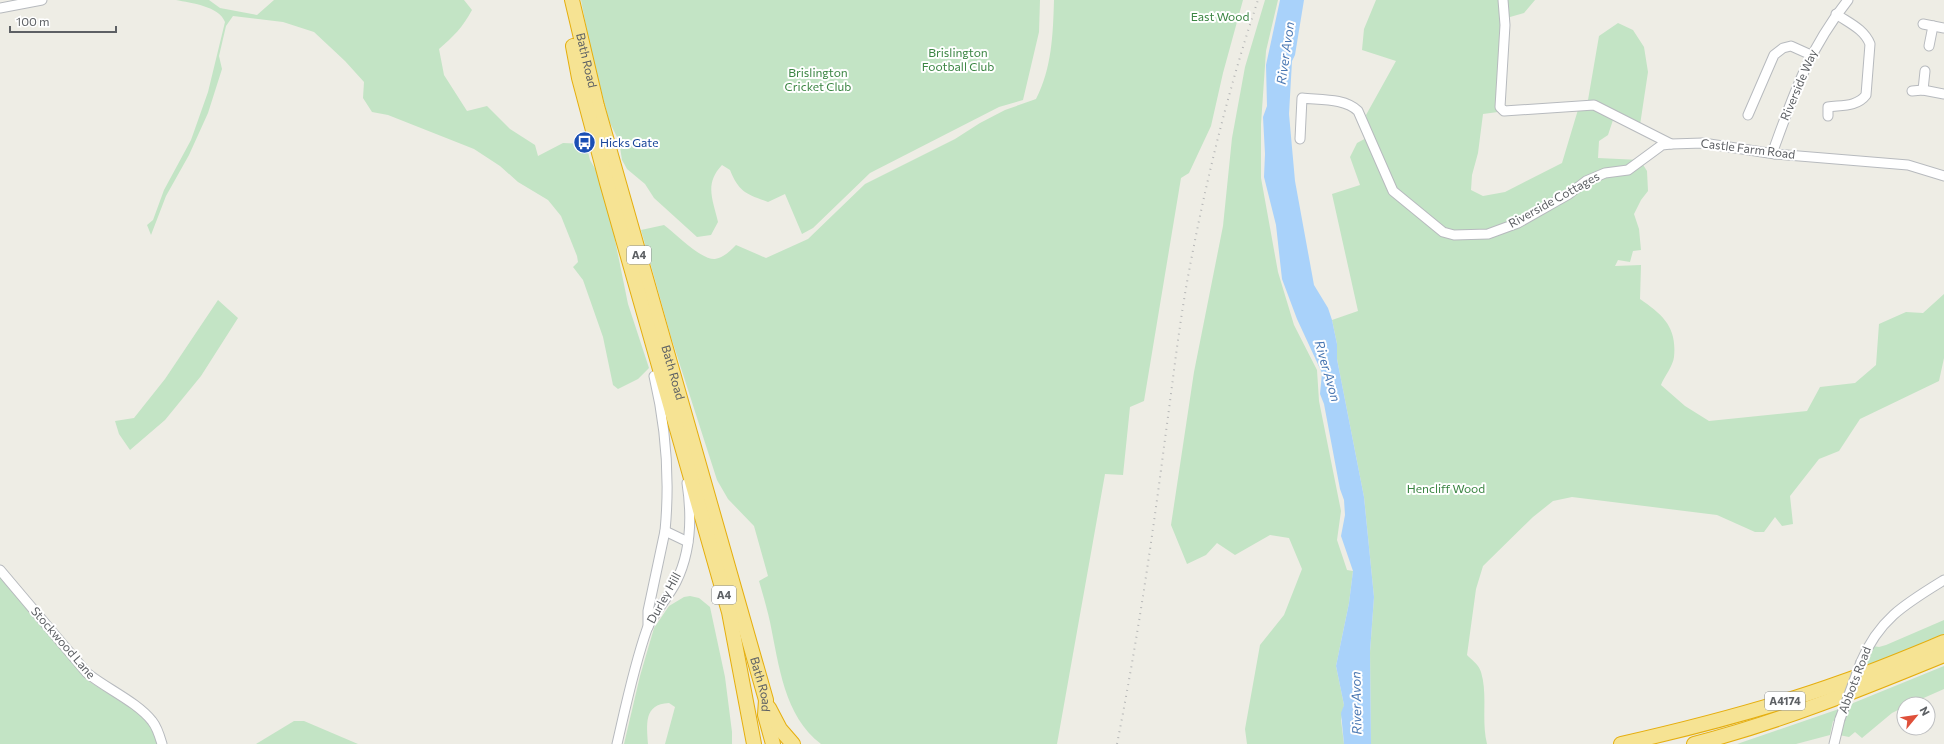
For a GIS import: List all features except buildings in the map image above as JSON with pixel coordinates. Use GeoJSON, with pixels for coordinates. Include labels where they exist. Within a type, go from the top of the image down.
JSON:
{"type":"FeatureCollection","features":[{"type":"Feature","properties":{"kind":"highway","name":"Bath Road"},"geometry":{"type":"LineString","coordinates":[[566,0],[579,78],[612,182],[766,700],[765,715],[773,744]]}},
{"type":"Feature","properties":{"kind":"highway","name":"Bath Road"},"geometry":{"type":"LineString","coordinates":[[572,0],[597,106],[612,182],[681,449],[729,612],[754,744]]}},
{"type":"Feature","properties":{"kind":"highway","name":"A4174"},"geometry":{"type":"LineString","coordinates":[[1621,744],[1726,719],[1842,682],[1944,642]]}},
{"type":"Feature","properties":{"kind":"highway","name":"A4174"},"geometry":{"type":"LineString","coordinates":[[1694,744],[1772,722],[1834,700],[1944,655]]}},
{"type":"Feature","properties":{"kind":"highway"},"geometry":{"type":"LineString","coordinates":[[766,700],[780,729],[793,744]]}},
{"type":"Feature","properties":{"kind":"street"},"geometry":{"type":"LineString","coordinates":[[0,8],[42,0]]}},
{"type":"Feature","properties":{"kind":"street","name":"Castle Farm Road"},"geometry":{"type":"LineString","coordinates":[[1503,0],[1505,25],[1501,110],[1594,105],[1671,144],[1703,143],[1775,154],[1908,165],[1944,176]]}},
{"type":"Feature","properties":{"kind":"street","name":"Riverside Way"},"geometry":{"type":"LineString","coordinates":[[1775,154],[1773,152],[1795,89],[1811,55],[1836,14],[1848,0]]}},
{"type":"Feature","properties":{"kind":"street"},"geometry":{"type":"LineString","coordinates":[[1828,116],[1828,107],[1856,103],[1862,101],[1866,95],[1870,44],[1867,36],[1862,31],[1836,14]]}},
{"type":"Feature","properties":{"kind":"street"},"geometry":{"type":"LineString","coordinates":[[1923,24],[1944,28]]}},
{"type":"Feature","properties":{"kind":"street"},"geometry":{"type":"LineString","coordinates":[[1929,46],[1933,26]]}},
{"type":"Feature","properties":{"kind":"street"},"geometry":{"type":"LineString","coordinates":[[1748,115],[1774,55],[1783,48],[1792,46],[1811,55]]}},
{"type":"Feature","properties":{"kind":"street"},"geometry":{"type":"LineString","coordinates":[[1923,90],[1925,70]]}},
{"type":"Feature","properties":{"kind":"street"},"geometry":{"type":"LineString","coordinates":[[1912,91],[1923,90],[1944,94]]}},
{"type":"Feature","properties":{"kind":"street","name":"Riverside Cottages"},"geometry":{"type":"LineString","coordinates":[[1300,139],[1302,98],[1342,102],[1354,107],[1358,111],[1393,191],[1443,232],[1454,235],[1474,236],[1488,234],[1518,223],[1569,194],[1586,181],[1605,173],[1628,170],[1662,145],[1671,144]]}},
{"type":"Feature","properties":{"kind":"street"},"geometry":{"type":"LineString","coordinates":[[648,627],[648,611],[665,531],[666,440],[662,411],[654,376]]}},
{"type":"Feature","properties":{"kind":"street","name":"Durley Hill"},"geometry":{"type":"LineString","coordinates":[[617,744],[648,627],[676,582],[688,542],[690,517],[681,449]]}},
{"type":"Feature","properties":{"kind":"street"},"geometry":{"type":"LineString","coordinates":[[665,531],[688,542]]}},
{"type":"Feature","properties":{"kind":"street","name":"Stockwood Lane"},"geometry":{"type":"LineString","coordinates":[[0,570],[87,673],[101,685],[146,714],[154,722],[162,744]]}},
{"type":"Feature","properties":{"kind":"street","name":"Abbots Road"},"geometry":{"type":"LineString","coordinates":[[1834,744],[1840,719],[1860,662],[1868,644],[1878,629],[1896,612],[1944,580]]}},
{"type":"Feature","properties":{"kind":"green space"},"geometry":{"type":"Polygon","coordinates":[[[176,0],[209,0],[220,8],[257,15],[274,0],[464,0],[472,10],[465,22],[439,49],[444,75],[467,111],[487,106],[510,129],[535,145],[538,156],[563,143],[586,144],[590,160],[597,172],[614,235],[628,304],[649,368],[638,379],[618,389],[613,385],[603,337],[583,280],[573,267],[578,262],[577,256],[561,216],[548,200],[518,182],[500,166],[474,149],[388,115],[372,112],[363,98],[364,82],[345,61],[314,32],[283,22],[233,16],[226,26],[219,56],[222,69],[208,113],[189,155],[166,196],[151,235],[147,225],[153,220],[164,190],[191,140],[208,92],[225,22],[217,12],[211,9],[197,4],[176,0]]]}},
{"type":"Feature","properties":{"kind":"green space"},"geometry":{"type":"Polygon","coordinates":[[[581,0],[1040,0],[1039,32],[1023,100],[999,107],[870,173],[813,228],[802,234],[785,194],[768,202],[754,197],[740,188],[730,170],[722,165],[716,172],[713,179],[711,192],[718,222],[711,235],[697,237],[654,198],[645,184],[627,169],[622,160],[619,141],[609,121],[590,47],[581,0]]]}},
{"type":"Feature","properties":{"kind":"green space","name":"East Wood"},"geometry":{"type":"Polygon","coordinates":[[[1054,0],[1243,0],[1223,73],[1211,126],[1189,173],[1181,178],[1144,401],[1130,407],[1123,475],[1105,474],[1057,744],[821,744],[799,719],[785,689],[769,617],[759,581],[768,576],[754,526],[728,499],[717,480],[671,337],[641,230],[664,225],[696,251],[709,258],[715,259],[724,256],[736,245],[766,258],[808,239],[865,184],[955,139],[980,123],[1005,110],[1036,99],[1045,75],[1051,51],[1054,0]]]}},
{"type":"Feature","properties":{"kind":"green space"},"geometry":{"type":"Polygon","coordinates":[[[1265,0],[1278,0],[1266,51],[1261,124],[1261,178],[1278,272],[1294,325],[1317,370],[1319,401],[1341,511],[1337,540],[1347,570],[1353,571],[1349,603],[1336,666],[1344,705],[1341,720],[1344,744],[1247,744],[1245,729],[1260,645],[1284,615],[1302,569],[1289,538],[1270,535],[1235,555],[1217,543],[1206,555],[1187,564],[1171,525],[1194,372],[1223,226],[1232,138],[1245,67],[1265,0]]]}},
{"type":"Feature","properties":{"kind":"green space","name":"Hencliff Wood"},"geometry":{"type":"Polygon","coordinates":[[[1376,0],[1535,0],[1524,13],[1503,19],[1498,112],[1483,114],[1478,153],[1472,175],[1471,190],[1483,196],[1505,192],[1562,163],[1580,103],[1588,100],[1599,36],[1618,23],[1633,30],[1644,47],[1648,72],[1640,125],[1615,114],[1608,135],[1599,141],[1598,158],[1640,160],[1647,171],[1648,191],[1641,200],[1634,214],[1639,229],[1641,250],[1633,251],[1630,262],[1618,260],[1615,266],[1641,265],[1640,299],[1662,316],[1671,330],[1673,338],[1674,357],[1661,385],[1685,406],[1709,421],[1807,411],[1820,387],[1855,383],[1876,365],[1879,324],[1906,312],[1923,313],[1944,294],[1944,358],[1939,381],[1860,419],[1839,451],[1819,459],[1790,496],[1793,524],[1782,526],[1775,517],[1764,532],[1755,532],[1717,515],[1572,497],[1553,501],[1533,517],[1483,566],[1476,589],[1467,655],[1479,667],[1481,672],[1484,690],[1485,735],[1487,744],[1371,744],[1370,652],[1374,597],[1364,497],[1337,359],[1337,344],[1332,320],[1358,311],[1332,194],[1360,185],[1350,157],[1357,143],[1370,136],[1366,115],[1396,61],[1362,50],[1364,29],[1376,0]]]}},
{"type":"Feature","properties":{"kind":"green space"},"geometry":{"type":"Polygon","coordinates":[[[218,300],[238,318],[201,376],[165,420],[130,450],[119,434],[115,421],[134,418],[165,379],[218,300]]]}},
{"type":"Feature","properties":{"kind":"green space"},"geometry":{"type":"Polygon","coordinates":[[[0,577],[90,682],[140,714],[151,725],[158,744],[0,744],[0,577]]]}},
{"type":"Feature","properties":{"kind":"green space"},"geometry":{"type":"Polygon","coordinates":[[[690,596],[699,598],[710,607],[725,677],[732,732],[732,744],[665,744],[675,707],[669,703],[661,704],[651,711],[647,723],[648,744],[624,744],[640,676],[654,628],[669,606],[684,597],[690,596]]]}},
{"type":"Feature","properties":{"kind":"green space"},"geometry":{"type":"Polygon","coordinates":[[[1944,620],[1944,638],[1864,669],[1873,646],[1879,647],[1886,645],[1944,620]]]}},
{"type":"Feature","properties":{"kind":"green space"},"geometry":{"type":"Polygon","coordinates":[[[1944,666],[1944,689],[1928,696],[1896,696],[1896,711],[1862,738],[1855,732],[1849,737],[1839,735],[1843,718],[1833,721],[1830,735],[1796,744],[1737,744],[1836,710],[1944,666]]]}},
{"type":"Feature","properties":{"kind":"green space"},"geometry":{"type":"Polygon","coordinates":[[[294,721],[304,721],[358,744],[256,744],[294,721]]]}},
{"type":"Feature","properties":{"kind":"water","name":"River Avon"},"geometry":{"type":"Polygon","coordinates":[[[1280,0],[1304,0],[1295,55],[1292,61],[1289,114],[1295,181],[1314,285],[1328,308],[1332,320],[1337,344],[1337,359],[1364,497],[1374,597],[1370,652],[1371,744],[1344,744],[1341,713],[1344,705],[1336,666],[1349,603],[1353,571],[1341,536],[1345,515],[1344,500],[1340,489],[1324,404],[1320,394],[1322,373],[1297,319],[1282,279],[1276,225],[1264,177],[1265,154],[1263,117],[1267,106],[1266,65],[1280,0]]]}},
{"type":"Feature","properties":{"kind":"railway"},"geometry":{"type":"LineString","coordinates":[[1117,744],[1144,592],[1186,287],[1204,199],[1228,99],[1258,0]]}},
{"type":"Feature","properties":{"kind":"place","name":"Hicks Gate"},"geometry":{"type":"Point","coordinates":[585,143]}},
{"type":"Feature","properties":{"kind":"park label","name":"Brislington Football Club"},"geometry":{"type":"Point","coordinates":[958,60]}},
{"type":"Feature","properties":{"kind":"park label","name":"Brislington Cricket Club"},"geometry":{"type":"Point","coordinates":[818,80]}}]}
